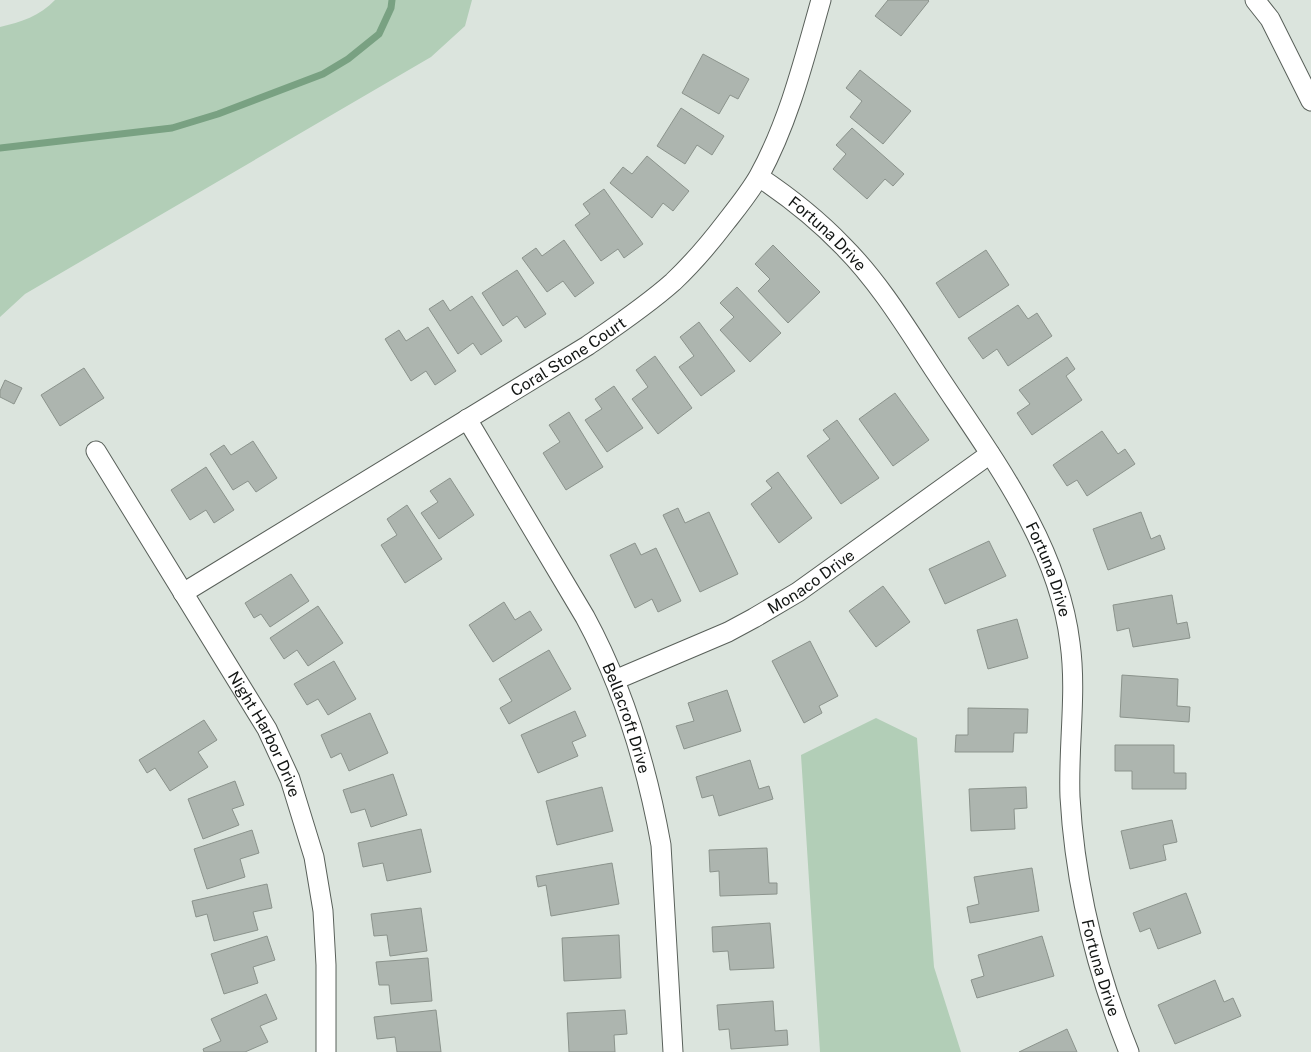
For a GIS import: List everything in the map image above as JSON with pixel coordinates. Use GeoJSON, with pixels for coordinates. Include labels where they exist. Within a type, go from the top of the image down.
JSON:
{"type":"FeatureCollection","features":[{"type":"Feature","properties":{"kind":"street","name":"Coral Stone Court"},"geometry":{"type":"LineString","coordinates":[[183,593],[587,346],[632,314],[673,281],[707,246],[738,207],[758,177],[779,133],[796,87],[821,0]]}},
{"type":"Feature","properties":{"kind":"street"},"geometry":{"type":"LineString","coordinates":[[1255,0],[1270,19],[1311,101]]}},
{"type":"Feature","properties":{"kind":"street","name":"Fortuna Drive"},"geometry":{"type":"LineString","coordinates":[[758,177],[788,197],[818,221],[844,247],[871,279],[900,318],[990,454],[1038,535],[1054,573],[1064,608],[1070,643],[1072,678],[1070,795],[1075,852],[1082,898],[1095,954],[1111,1007],[1129,1052]]}},
{"type":"Feature","properties":{"kind":"street","name":"Bellacroft Drive"},"geometry":{"type":"LineString","coordinates":[[467,419],[570,589],[603,650],[615,680],[642,766],[661,845],[673,1052]]}},
{"type":"Feature","properties":{"kind":"street","name":"Night Harbor Drive"},"geometry":{"type":"LineString","coordinates":[[96,451],[267,729],[290,779],[314,856],[323,912],[326,965],[326,1052]]}},
{"type":"Feature","properties":{"kind":"street","name":"Monaco Drive"},"geometry":{"type":"LineString","coordinates":[[615,680],[728,632],[783,601],[990,454]]}},
{"type":"Feature","properties":{"kind":"green space"},"geometry":{"type":"Polygon","coordinates":[[[55,0],[472,0],[465,26],[431,57],[25,294],[0,317],[0,27],[30,18],[55,0]]]}},
{"type":"Feature","properties":{"kind":"green space"},"geometry":{"type":"Polygon","coordinates":[[[876,718],[917,738],[934,967],[961,1052],[820,1052],[801,755],[876,718]]]}},
{"type":"Feature","properties":{"kind":"building"},"geometry":{"type":"Polygon","coordinates":[[[888,0],[929,1],[901,36],[875,16],[888,0]]]}},
{"type":"Feature","properties":{"kind":"building"},"geometry":{"type":"Polygon","coordinates":[[[703,54],[749,79],[738,99],[730,95],[719,114],[682,93],[703,54]]]}},
{"type":"Feature","properties":{"kind":"building"},"geometry":{"type":"Polygon","coordinates":[[[860,70],[911,111],[883,144],[850,117],[862,101],[846,88],[860,70]]]}},
{"type":"Feature","properties":{"kind":"building"},"geometry":{"type":"Polygon","coordinates":[[[681,108],[724,136],[712,155],[697,145],[685,164],[657,146],[681,108]]]}},
{"type":"Feature","properties":{"kind":"building"},"geometry":{"type":"Polygon","coordinates":[[[852,128],[904,174],[893,186],[885,179],[867,199],[833,169],[846,154],[836,145],[852,128]]]}},
{"type":"Feature","properties":{"kind":"building"},"geometry":{"type":"Polygon","coordinates":[[[647,156],[689,191],[673,211],[663,203],[652,218],[610,183],[623,167],[632,174],[647,156]]]}},
{"type":"Feature","properties":{"kind":"building"},"geometry":{"type":"Polygon","coordinates":[[[604,189],[643,244],[624,258],[618,249],[601,261],[575,225],[590,214],[583,204],[604,189]]]}},
{"type":"Feature","properties":{"kind":"building"},"geometry":{"type":"Polygon","coordinates":[[[564,240],[594,283],[575,297],[563,281],[547,292],[522,258],[536,248],[542,256],[564,240]]]}},
{"type":"Feature","properties":{"kind":"building"},"geometry":{"type":"Polygon","coordinates":[[[773,245],[820,292],[788,323],[758,291],[770,279],[755,264],[773,245]]]}},
{"type":"Feature","properties":{"kind":"building"},"geometry":{"type":"Polygon","coordinates":[[[986,250],[1009,285],[959,318],[936,283],[986,250]]]}},
{"type":"Feature","properties":{"kind":"building"},"geometry":{"type":"Polygon","coordinates":[[[517,270],[546,314],[525,328],[517,316],[503,326],[482,293],[517,270]]]}},
{"type":"Feature","properties":{"kind":"building"},"geometry":{"type":"Polygon","coordinates":[[[737,287],[781,333],[750,362],[720,330],[734,317],[720,303],[737,287]]]}},
{"type":"Feature","properties":{"kind":"building"},"geometry":{"type":"Polygon","coordinates":[[[472,296],[502,341],[481,355],[473,343],[458,354],[429,309],[443,300],[450,311],[472,296]]]}},
{"type":"Feature","properties":{"kind":"building"},"geometry":{"type":"Polygon","coordinates":[[[1018,305],[1028,319],[1037,313],[1052,336],[1008,366],[997,349],[983,359],[968,338],[1018,305]]]}},
{"type":"Feature","properties":{"kind":"building"},"geometry":{"type":"Polygon","coordinates":[[[699,322],[735,371],[701,396],[679,367],[694,356],[680,337],[699,322]]]}},
{"type":"Feature","properties":{"kind":"building"},"geometry":{"type":"Polygon","coordinates":[[[428,327],[456,371],[435,385],[426,371],[411,381],[385,339],[399,330],[406,341],[428,327]]]}},
{"type":"Feature","properties":{"kind":"building"},"geometry":{"type":"Polygon","coordinates":[[[655,356],[692,408],[658,434],[632,399],[648,387],[636,370],[655,356]]]}},
{"type":"Feature","properties":{"kind":"building"},"geometry":{"type":"Polygon","coordinates":[[[1067,357],[1075,369],[1066,376],[1082,400],[1032,435],[1017,413],[1030,404],[1019,390],[1067,357]]]}},
{"type":"Feature","properties":{"kind":"building"},"geometry":{"type":"Polygon","coordinates":[[[84,368],[104,398],[60,426],[41,395],[84,368]]]}},
{"type":"Feature","properties":{"kind":"building"},"geometry":{"type":"Polygon","coordinates":[[[5,380],[22,388],[14,404],[0,397],[0,391],[5,380]]]}},
{"type":"Feature","properties":{"kind":"building"},"geometry":{"type":"Polygon","coordinates":[[[614,386],[643,428],[607,452],[585,420],[602,409],[595,399],[614,386]]]}},
{"type":"Feature","properties":{"kind":"building"},"geometry":{"type":"Polygon","coordinates":[[[895,393],[929,440],[893,466],[859,419],[895,393]]]}},
{"type":"Feature","properties":{"kind":"building"},"geometry":{"type":"Polygon","coordinates":[[[569,412],[603,467],[566,490],[543,453],[560,442],[549,425],[569,412]]]}},
{"type":"Feature","properties":{"kind":"building"},"geometry":{"type":"Polygon","coordinates":[[[837,420],[879,478],[841,504],[807,456],[830,439],[823,430],[837,420]]]}},
{"type":"Feature","properties":{"kind":"building"},"geometry":{"type":"Polygon","coordinates":[[[1102,431],[1118,454],[1125,449],[1135,464],[1087,496],[1077,480],[1067,486],[1053,465],[1102,431]]]}},
{"type":"Feature","properties":{"kind":"building"},"geometry":{"type":"Polygon","coordinates":[[[253,441],[277,478],[256,492],[248,481],[233,490],[210,454],[224,445],[231,455],[253,441]]]}},
{"type":"Feature","properties":{"kind":"building"},"geometry":{"type":"Polygon","coordinates":[[[206,467],[234,510],[214,523],[206,510],[190,520],[171,490],[206,467]]]}},
{"type":"Feature","properties":{"kind":"building"},"geometry":{"type":"Polygon","coordinates":[[[778,472],[812,518],[779,543],[751,504],[772,488],[766,481],[778,472]]]}},
{"type":"Feature","properties":{"kind":"building"},"geometry":{"type":"Polygon","coordinates":[[[450,478],[474,515],[439,539],[421,513],[438,502],[430,491],[450,478]]]}},
{"type":"Feature","properties":{"kind":"building"},"geometry":{"type":"Polygon","coordinates":[[[407,505],[442,559],[405,583],[381,545],[397,535],[387,519],[407,505]]]}},
{"type":"Feature","properties":{"kind":"building"},"geometry":{"type":"Polygon","coordinates":[[[678,508],[685,523],[709,512],[738,574],[700,592],[663,515],[678,508]]]}},
{"type":"Feature","properties":{"kind":"building"},"geometry":{"type":"Polygon","coordinates":[[[1141,512],[1151,539],[1160,535],[1165,549],[1108,570],[1093,529],[1141,512]]]}},
{"type":"Feature","properties":{"kind":"building"},"geometry":{"type":"Polygon","coordinates":[[[989,541],[1006,576],[945,604],[929,569],[989,541]]]}},
{"type":"Feature","properties":{"kind":"building"},"geometry":{"type":"Polygon","coordinates":[[[635,543],[641,555],[656,548],[681,601],[658,612],[652,599],[635,608],[610,555],[635,543]]]}},
{"type":"Feature","properties":{"kind":"building"},"geometry":{"type":"Polygon","coordinates":[[[291,574],[309,601],[270,627],[261,614],[254,618],[245,603],[291,574]]]}},
{"type":"Feature","properties":{"kind":"building"},"geometry":{"type":"Polygon","coordinates":[[[883,586],[910,622],[876,647],[849,611],[883,586]]]}},
{"type":"Feature","properties":{"kind":"building"},"geometry":{"type":"Polygon","coordinates":[[[1172,595],[1177,624],[1187,622],[1190,638],[1133,647],[1129,628],[1117,631],[1113,605],[1172,595]]]}},
{"type":"Feature","properties":{"kind":"building"},"geometry":{"type":"Polygon","coordinates":[[[504,602],[515,620],[530,611],[542,630],[493,662],[469,625],[504,602]]]}},
{"type":"Feature","properties":{"kind":"building"},"geometry":{"type":"Polygon","coordinates":[[[318,606],[343,643],[308,666],[297,650],[284,659],[270,638],[318,606]]]}},
{"type":"Feature","properties":{"kind":"building"},"geometry":{"type":"Polygon","coordinates":[[[1017,619],[1028,658],[988,669],[977,630],[1017,619]]]}},
{"type":"Feature","properties":{"kind":"building"},"geometry":{"type":"Polygon","coordinates":[[[810,641],[838,696],[819,706],[822,713],[804,723],[772,661],[810,641]]]}},
{"type":"Feature","properties":{"kind":"building"},"geometry":{"type":"Polygon","coordinates":[[[549,650],[571,689],[509,724],[500,708],[512,701],[499,679],[549,650]]]}},
{"type":"Feature","properties":{"kind":"building"},"geometry":{"type":"Polygon","coordinates":[[[334,661],[356,699],[328,715],[318,699],[307,705],[294,684],[334,661]]]}},
{"type":"Feature","properties":{"kind":"building"},"geometry":{"type":"Polygon","coordinates":[[[1122,675],[1178,679],[1177,706],[1190,707],[1189,722],[1120,717],[1122,675]]]}},
{"type":"Feature","properties":{"kind":"building"},"geometry":{"type":"Polygon","coordinates":[[[727,690],[741,731],[684,749],[676,726],[694,721],[688,703],[727,690]]]}},
{"type":"Feature","properties":{"kind":"building"},"geometry":{"type":"Polygon","coordinates":[[[968,708],[1028,709],[1027,733],[1014,733],[1013,752],[955,752],[956,735],[968,735],[968,708]]]}},
{"type":"Feature","properties":{"kind":"building"},"geometry":{"type":"Polygon","coordinates":[[[575,711],[586,736],[572,742],[578,756],[538,773],[521,735],[575,711]]]}},
{"type":"Feature","properties":{"kind":"building"},"geometry":{"type":"Polygon","coordinates":[[[370,713],[388,753],[349,771],[341,753],[331,758],[321,735],[370,713]]]}},
{"type":"Feature","properties":{"kind":"building"},"geometry":{"type":"Polygon","coordinates":[[[204,720],[217,740],[198,752],[208,767],[170,791],[155,768],[147,773],[139,760],[204,720]]]}},
{"type":"Feature","properties":{"kind":"building"},"geometry":{"type":"Polygon","coordinates":[[[1115,745],[1174,745],[1174,773],[1186,773],[1186,789],[1132,789],[1132,771],[1115,771],[1115,745]]]}},
{"type":"Feature","properties":{"kind":"building"},"geometry":{"type":"Polygon","coordinates":[[[750,760],[759,789],[769,786],[773,799],[719,816],[713,795],[702,798],[696,777],[750,760]]]}},
{"type":"Feature","properties":{"kind":"building"},"geometry":{"type":"Polygon","coordinates":[[[393,774],[407,815],[371,827],[365,809],[351,813],[343,790],[393,774]]]}},
{"type":"Feature","properties":{"kind":"building"},"geometry":{"type":"Polygon","coordinates":[[[235,781],[244,805],[232,809],[239,825],[203,839],[188,799],[235,781]]]}},
{"type":"Feature","properties":{"kind":"building"},"geometry":{"type":"Polygon","coordinates":[[[602,787],[613,831],[557,845],[546,801],[602,787]]]}},
{"type":"Feature","properties":{"kind":"building"},"geometry":{"type":"Polygon","coordinates":[[[1026,787],[1027,808],[1014,809],[1015,829],[971,831],[969,789],[1026,787]]]}},
{"type":"Feature","properties":{"kind":"building"},"geometry":{"type":"Polygon","coordinates":[[[1172,820],[1177,842],[1163,845],[1166,860],[1130,869],[1121,831],[1172,820]]]}},
{"type":"Feature","properties":{"kind":"building"},"geometry":{"type":"Polygon","coordinates":[[[421,829],[431,872],[387,881],[383,863],[363,867],[358,843],[421,829]]]}},
{"type":"Feature","properties":{"kind":"building"},"geometry":{"type":"Polygon","coordinates":[[[252,830],[259,853],[240,859],[245,877],[207,889],[194,849],[252,830]]]}},
{"type":"Feature","properties":{"kind":"building"},"geometry":{"type":"Polygon","coordinates":[[[767,848],[769,883],[777,883],[777,894],[720,896],[719,871],[710,872],[709,850],[767,848]]]}},
{"type":"Feature","properties":{"kind":"building"},"geometry":{"type":"Polygon","coordinates":[[[612,863],[619,904],[551,916],[546,885],[538,887],[536,876],[612,863]]]}},
{"type":"Feature","properties":{"kind":"building"},"geometry":{"type":"Polygon","coordinates":[[[1032,868],[1039,911],[970,923],[967,907],[979,904],[974,877],[1032,868]]]}},
{"type":"Feature","properties":{"kind":"building"},"geometry":{"type":"Polygon","coordinates":[[[267,884],[272,908],[253,912],[258,930],[214,941],[207,914],[196,917],[192,901],[267,884]]]}},
{"type":"Feature","properties":{"kind":"building"},"geometry":{"type":"Polygon","coordinates":[[[1186,893],[1201,933],[1158,949],[1150,928],[1140,932],[1133,913],[1186,893]]]}},
{"type":"Feature","properties":{"kind":"building"},"geometry":{"type":"Polygon","coordinates":[[[421,908],[427,951],[390,956],[387,935],[374,936],[371,914],[421,908]]]}},
{"type":"Feature","properties":{"kind":"building"},"geometry":{"type":"Polygon","coordinates":[[[770,923],[774,968],[730,970],[728,951],[713,952],[712,927],[770,923]]]}},
{"type":"Feature","properties":{"kind":"building"},"geometry":{"type":"Polygon","coordinates":[[[619,935],[621,978],[564,981],[562,938],[619,935]]]}},
{"type":"Feature","properties":{"kind":"building"},"geometry":{"type":"Polygon","coordinates":[[[267,936],[275,960],[253,967],[258,983],[224,994],[211,954],[267,936]]]}},
{"type":"Feature","properties":{"kind":"building"},"geometry":{"type":"Polygon","coordinates":[[[1042,936],[1054,976],[977,998],[971,980],[984,976],[978,955],[1042,936]]]}},
{"type":"Feature","properties":{"kind":"building"},"geometry":{"type":"Polygon","coordinates":[[[428,958],[432,1001],[391,1004],[389,985],[379,985],[376,962],[428,958]]]}},
{"type":"Feature","properties":{"kind":"building"},"geometry":{"type":"Polygon","coordinates":[[[1215,980],[1224,1002],[1233,998],[1241,1016],[1175,1044],[1158,1005],[1215,980]]]}},
{"type":"Feature","properties":{"kind":"building"},"geometry":{"type":"Polygon","coordinates":[[[266,994],[277,1019],[260,1026],[268,1042],[245,1052],[204,1052],[203,1049],[221,1041],[211,1019],[266,994]]]}},
{"type":"Feature","properties":{"kind":"building"},"geometry":{"type":"Polygon","coordinates":[[[773,1001],[775,1031],[787,1030],[788,1045],[731,1049],[729,1029],[719,1030],[717,1005],[773,1001]]]}},
{"type":"Feature","properties":{"kind":"building"},"geometry":{"type":"Polygon","coordinates":[[[436,1010],[441,1052],[397,1052],[395,1037],[377,1039],[374,1017],[436,1010]]]}},
{"type":"Feature","properties":{"kind":"building"},"geometry":{"type":"Polygon","coordinates":[[[625,1010],[627,1034],[614,1035],[615,1052],[569,1052],[567,1013],[625,1010]]]}},
{"type":"Feature","properties":{"kind":"building"},"geometry":{"type":"Polygon","coordinates":[[[1067,1029],[1077,1052],[1019,1052],[1067,1029]]]}},
{"type":"Feature","properties":{"kind":"waterway"},"geometry":{"type":"LineString","coordinates":[[0,148],[172,128],[218,114],[323,74],[348,59],[379,34],[391,8],[392,0]]}}]}
